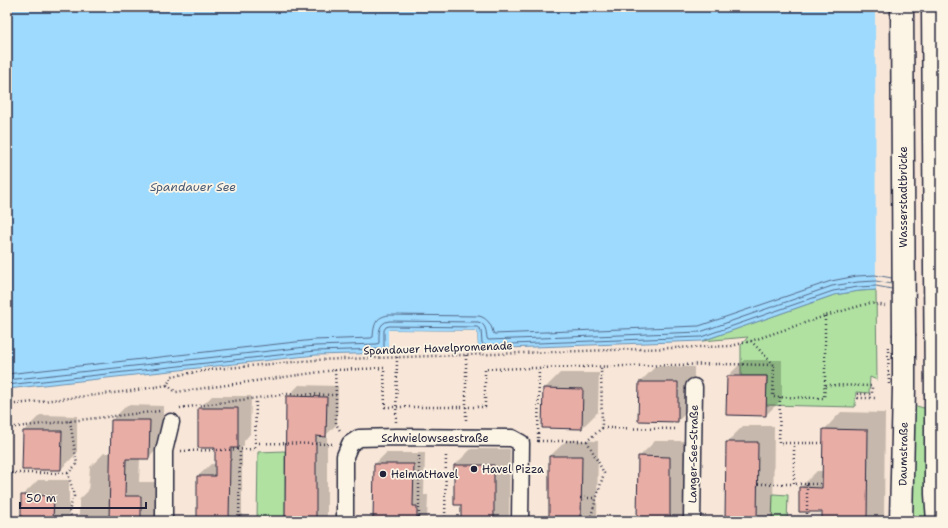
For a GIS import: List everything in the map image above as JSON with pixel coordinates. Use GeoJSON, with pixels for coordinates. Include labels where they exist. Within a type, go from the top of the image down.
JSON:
{"type":"FeatureCollection","features":[{"type":"Feature","properties":{"kind":"main road","name":"Wasserstadtbrücke"},"geometry":{"type":"LineString","coordinates":[[902,7],[904,388]]}},
{"type":"Feature","properties":{"kind":"main road"},"geometry":{"type":"LineString","coordinates":[[934,7],[938,521]]}},
{"type":"Feature","properties":{"kind":"main road","name":"Daumstraße"},"geometry":{"type":"LineString","coordinates":[[901,521],[904,388]]}},
{"type":"Feature","properties":{"kind":"street","name":"Langer-See-Straße"},"geometry":{"type":"LineString","coordinates":[[692,521],[694,387]]}},
{"type":"Feature","properties":{"kind":"street"},"geometry":{"type":"LineString","coordinates":[[164,521],[164,451],[172,422]]}},
{"type":"Feature","properties":{"kind":"street","name":"Schwielowseestraße"},"geometry":{"type":"LineString","coordinates":[[350,444],[359,438],[396,437],[512,438],[521,443]]}},
{"type":"Feature","properties":{"kind":"street"},"geometry":{"type":"LineString","coordinates":[[520,521],[521,443]]}},
{"type":"Feature","properties":{"kind":"street"},"geometry":{"type":"LineString","coordinates":[[345,521],[345,456],[350,444]]}},
{"type":"Feature","properties":{"kind":"path","name":"Spandauer Havelpromenade"},"geometry":{"type":"LineString","coordinates":[[7,405],[131,391],[167,385],[172,376],[216,369],[315,360],[731,346],[870,303]]}},
{"type":"Feature","properties":{"kind":"path"},"geometry":{"type":"LineString","coordinates":[[751,341],[774,365],[773,397],[824,398],[825,316]]}},
{"type":"Feature","properties":{"kind":"path"},"geometry":{"type":"LineString","coordinates":[[466,355],[466,438]]}},
{"type":"Feature","properties":{"kind":"path"},"geometry":{"type":"LineString","coordinates":[[396,437],[397,358]]}},
{"type":"Feature","properties":{"kind":"path"},"geometry":{"type":"LineString","coordinates":[[167,385],[176,392],[335,370],[384,368],[385,407],[485,407],[485,368],[721,364],[774,365]]}},
{"type":"Feature","properties":{"kind":"path"},"geometry":{"type":"LineString","coordinates":[[601,366],[602,428]]}},
{"type":"Feature","properties":{"kind":"path"},"geometry":{"type":"LineString","coordinates":[[538,441],[539,367]]}},
{"type":"Feature","properties":{"kind":"path"},"geometry":{"type":"LineString","coordinates":[[335,370],[336,424],[350,444]]}},
{"type":"Feature","properties":{"kind":"path"},"geometry":{"type":"LineString","coordinates":[[825,386],[872,386],[872,394],[858,394],[858,398],[875,398]]}},
{"type":"Feature","properties":{"kind":"path"},"geometry":{"type":"LineString","coordinates":[[164,451],[255,449],[256,398]]}},
{"type":"Feature","properties":{"kind":"path"},"geometry":{"type":"LineString","coordinates":[[780,398],[780,443],[823,443]]}},
{"type":"Feature","properties":{"kind":"path"},"geometry":{"type":"LineString","coordinates":[[7,474],[68,473],[77,464],[70,421]]}},
{"type":"Feature","properties":{"kind":"path"},"geometry":{"type":"LineString","coordinates":[[521,443],[538,441],[588,440],[602,428],[693,430]]}},
{"type":"Feature","properties":{"kind":"path"},"geometry":{"type":"LineString","coordinates":[[419,521],[420,437]]}},
{"type":"Feature","properties":{"kind":"path"},"geometry":{"type":"LineString","coordinates":[[445,521],[446,438]]}},
{"type":"Feature","properties":{"kind":"path"},"geometry":{"type":"LineString","coordinates":[[588,440],[604,473],[591,516],[592,521]]}},
{"type":"Feature","properties":{"kind":"path"},"geometry":{"type":"LineString","coordinates":[[255,443],[350,444]]}},
{"type":"Feature","properties":{"kind":"path"},"geometry":{"type":"LineString","coordinates":[[794,443],[794,484]]}},
{"type":"Feature","properties":{"kind":"path"},"geometry":{"type":"LineString","coordinates":[[239,521],[240,450]]}},
{"type":"Feature","properties":{"kind":"path"},"geometry":{"type":"LineString","coordinates":[[68,473],[74,496],[69,511],[73,521]]}},
{"type":"Feature","properties":{"kind":"path"},"geometry":{"type":"LineString","coordinates":[[758,484],[822,484]]}},
{"type":"Feature","properties":{"kind":"path"},"geometry":{"type":"LineString","coordinates":[[807,521],[808,484]]}},
{"type":"Feature","properties":{"kind":"path"},"geometry":{"type":"LineString","coordinates":[[580,498],[596,498]]}},
{"type":"Feature","properties":{"kind":"green space"},"geometry":{"type":"Polygon","coordinates":[[[876,290],[877,380],[870,377],[869,393],[856,392],[855,407],[766,405],[767,376],[741,376],[741,345],[748,337],[702,341],[834,295],[876,290]]]}},
{"type":"Feature","properties":{"kind":"green space"},"geometry":{"type":"Polygon","coordinates":[[[913,405],[931,410],[933,521],[909,521],[913,405]]]}},
{"type":"Feature","properties":{"kind":"green space"},"geometry":{"type":"Polygon","coordinates":[[[285,451],[285,521],[257,521],[258,452],[285,451]]]}},
{"type":"Feature","properties":{"kind":"green space"},"geometry":{"type":"Polygon","coordinates":[[[773,494],[788,495],[787,521],[772,521],[773,494]]]}},
{"type":"Feature","properties":{"kind":"water","name":"Spandauer See"},"geometry":{"type":"Polygon","coordinates":[[[7,7],[941,7],[876,290],[834,295],[702,341],[478,349],[477,331],[389,330],[388,353],[316,355],[7,389],[7,7]]]}},
{"type":"Feature","properties":{"kind":"pier"},"geometry":{"type":"Polygon","coordinates":[[[875,7],[941,7],[941,305],[876,292],[875,7]]]}},
{"type":"Feature","properties":{"kind":"pier"},"geometry":{"type":"Polygon","coordinates":[[[388,330],[477,331],[478,351],[476,349],[475,333],[390,332],[390,353],[388,355],[388,330]]]}},
{"type":"Feature","properties":{"kind":"building"},"geometry":{"type":"Polygon","coordinates":[[[727,376],[767,376],[766,416],[726,415],[727,376]]]}},
{"type":"Feature","properties":{"kind":"building"},"geometry":{"type":"Polygon","coordinates":[[[639,382],[678,382],[678,422],[638,421],[639,382]]]}},
{"type":"Feature","properties":{"kind":"building"},"geometry":{"type":"Polygon","coordinates":[[[543,388],[583,389],[582,429],[542,428],[543,388]]]}},
{"type":"Feature","properties":{"kind":"building"},"geometry":{"type":"Polygon","coordinates":[[[286,396],[327,397],[326,437],[316,436],[316,521],[285,521],[286,396]]]}},
{"type":"Feature","properties":{"kind":"building"},"geometry":{"type":"Polygon","coordinates":[[[198,408],[238,408],[238,448],[231,448],[230,460],[229,521],[197,521],[197,476],[215,476],[215,448],[198,448],[198,408]]]}},
{"type":"Feature","properties":{"kind":"building"},"geometry":{"type":"Polygon","coordinates":[[[111,420],[150,420],[149,459],[126,459],[125,496],[141,496],[141,521],[109,521],[111,420]]]}},
{"type":"Feature","properties":{"kind":"building"},"geometry":{"type":"Polygon","coordinates":[[[823,429],[868,430],[867,521],[822,521],[822,512],[799,512],[799,487],[822,488],[823,429]]]}},
{"type":"Feature","properties":{"kind":"building"},"geometry":{"type":"Polygon","coordinates":[[[23,431],[62,431],[61,470],[22,470],[23,431]]]}},
{"type":"Feature","properties":{"kind":"building"},"geometry":{"type":"Polygon","coordinates":[[[726,442],[758,442],[757,521],[725,521],[726,442]]]}},
{"type":"Feature","properties":{"kind":"building"},"geometry":{"type":"Polygon","coordinates":[[[549,456],[582,456],[581,521],[549,521],[549,456]]]}},
{"type":"Feature","properties":{"kind":"building"},"geometry":{"type":"Polygon","coordinates":[[[638,456],[670,457],[670,521],[637,521],[638,456]]]}},
{"type":"Feature","properties":{"kind":"building"},"geometry":{"type":"Polygon","coordinates":[[[374,464],[414,464],[413,506],[417,506],[417,521],[373,521],[374,464]]]}},
{"type":"Feature","properties":{"kind":"building"},"geometry":{"type":"Polygon","coordinates":[[[454,465],[494,465],[494,521],[461,521],[461,505],[454,505],[454,465]]]}},
{"type":"Feature","properties":{"kind":"building"},"geometry":{"type":"Polygon","coordinates":[[[21,495],[54,496],[53,521],[21,521],[21,495]]]}},
{"type":"Feature","properties":{"kind":"place","name":"Havel Pizza"},"geometry":{"type":"Point","coordinates":[474,469]}},
{"type":"Feature","properties":{"kind":"place","name":"HeimatHavel"},"geometry":{"type":"Point","coordinates":[383,474]}}]}
